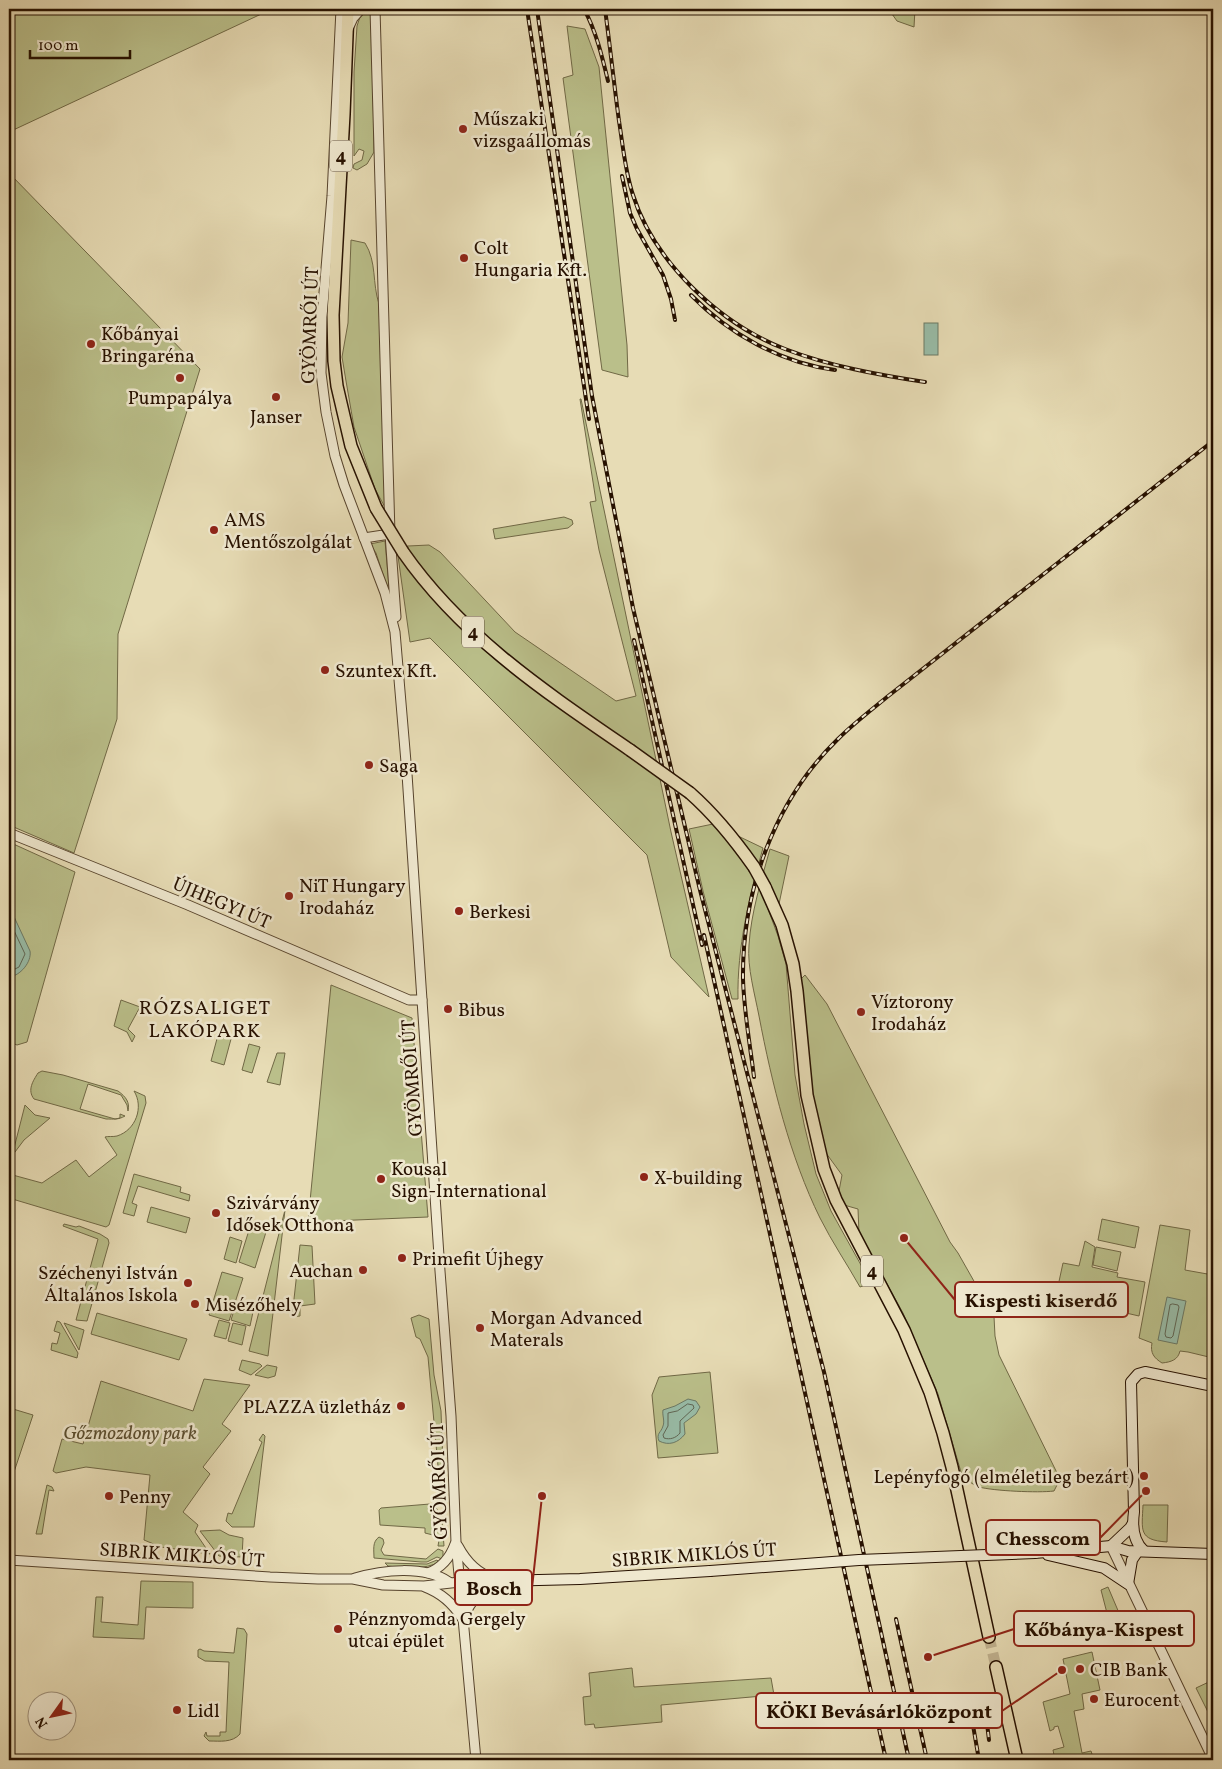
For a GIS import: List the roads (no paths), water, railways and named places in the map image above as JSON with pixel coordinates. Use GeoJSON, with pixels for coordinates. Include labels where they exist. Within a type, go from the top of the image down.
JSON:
{"type":"FeatureCollection","features":[{"type":"Feature","properties":{"kind":"main road","name":"4"},"geometry":{"type":"LineString","coordinates":[[348,9],[333,315],[334,361],[337,386],[352,446],[363,478],[376,508],[403,552],[447,608],[485,643],[556,699],[690,793],[722,824],[754,867],[775,906],[793,964],[803,1072],[824,1169],[841,1212],[904,1330],[930,1392],[944,1433],[952,1466],[989,1637]]}},
{"type":"Feature","properties":{"kind":"main road"},"geometry":{"type":"LineString","coordinates":[[1110,1546],[1130,1528],[1134,1512],[1131,1382],[1138,1374],[1145,1372],[1213,1386]]}},
{"type":"Feature","properties":{"kind":"main road"},"geometry":{"type":"LineString","coordinates":[[1039,1553],[1104,1568],[1128,1584],[1132,1560],[1141,1551],[1137,1544],[1132,1523]]}},
{"type":"Feature","properties":{"kind":"main road","name":"SIBRIK MIKLÓS ÚT"},"geometry":{"type":"LineString","coordinates":[[454,1582],[580,1579],[859,1560],[1039,1553],[1110,1546],[1128,1551],[1213,1554]]}},
{"type":"Feature","properties":{"kind":"main road"},"geometry":{"type":"LineString","coordinates":[[996,1667],[1017,1760]]}},
{"type":"Feature","properties":{"kind":"street","name":"GYÖMRŐI ÚT"},"geometry":{"type":"LineString","coordinates":[[341,9],[332,196],[322,317],[321,373],[333,449],[385,593],[395,632]]}},
{"type":"Feature","properties":{"kind":"street"},"geometry":{"type":"LineString","coordinates":[[347,32],[353,18],[361,9]]}},
{"type":"Feature","properties":{"kind":"street","name":"GYÖMRŐI ÚT"},"geometry":{"type":"LineString","coordinates":[[375,9],[390,534],[396,619],[395,632],[407,774],[451,1416],[456,1542],[454,1582],[463,1620],[476,1760]]}},
{"type":"Feature","properties":{"kind":"street"},"geometry":{"type":"LineString","coordinates":[[364,538],[390,534]]}},
{"type":"Feature","properties":{"kind":"street","name":"ÚJHEGYI ÚT"},"geometry":{"type":"LineString","coordinates":[[9,833],[188,905],[409,1000],[422,1000]]}},
{"type":"Feature","properties":{"kind":"street"},"geometry":{"type":"LineString","coordinates":[[428,1573],[434,1571],[445,1562],[456,1542]]}},
{"type":"Feature","properties":{"kind":"street"},"geometry":{"type":"LineString","coordinates":[[456,1542],[465,1558],[474,1568],[500,1582]]}},
{"type":"Feature","properties":{"kind":"street"},"geometry":{"type":"LineString","coordinates":[[1110,1546],[1213,1759]]}},
{"type":"Feature","properties":{"kind":"street","name":"SIBRIK MIKLÓS ÚT"},"geometry":{"type":"LineString","coordinates":[[9,1560],[270,1577],[354,1579],[383,1585],[424,1586],[454,1582]]}},
{"type":"Feature","properties":{"kind":"street","name":"SIBRIK MIKLÓS ÚT"},"geometry":{"type":"LineString","coordinates":[[354,1579],[385,1571],[428,1573],[454,1582]]}},
{"type":"Feature","properties":{"kind":"street"},"geometry":{"type":"LineString","coordinates":[[424,1586],[449,1601],[463,1620],[477,1595],[500,1582]]}},
{"type":"Feature","properties":{"kind":"water"},"geometry":{"type":"Polygon","coordinates":[[[924,323],[938,323],[938,355],[924,355],[924,323]]]}},
{"type":"Feature","properties":{"kind":"water"},"geometry":{"type":"Polygon","coordinates":[[[9,906],[30,951],[30,955],[24,968],[17,974],[9,977],[9,906]]]}},
{"type":"Feature","properties":{"kind":"water"},"geometry":{"type":"Polygon","coordinates":[[[1167,1297],[1186,1301],[1177,1344],[1158,1340],[1167,1297]]]}},
{"type":"Feature","properties":{"kind":"water"},"geometry":{"type":"Polygon","coordinates":[[[688,1399],[696,1401],[700,1407],[696,1414],[684,1423],[685,1434],[673,1443],[659,1441],[658,1435],[664,1424],[663,1410],[688,1399]]]}},
{"type":"Feature","properties":{"kind":"tunnel"},"geometry":{"type":"LineString","coordinates":[[989,1637],[996,1667]]}},
{"type":"Feature","properties":{"kind":"railway"},"geometry":{"type":"LineString","coordinates":[[527,9],[589,419]]}},
{"type":"Feature","properties":{"kind":"railway"},"geometry":{"type":"LineString","coordinates":[[537,9],[592,396],[633,608],[700,890],[824,1372],[909,1760]]}},
{"type":"Feature","properties":{"kind":"railway"},"geometry":{"type":"LineString","coordinates":[[584,9],[595,35],[608,81]]}},
{"type":"Feature","properties":{"kind":"railway"},"geometry":{"type":"LineString","coordinates":[[605,9],[624,158],[630,186],[643,220],[656,244],[673,267],[692,288],[737,324],[785,349],[837,365],[925,382]]}},
{"type":"Feature","properties":{"kind":"railway"},"geometry":{"type":"LineString","coordinates":[[622,176],[630,213],[663,275],[671,299],[675,320]]}},
{"type":"Feature","properties":{"kind":"railway"},"geometry":{"type":"LineString","coordinates":[[691,295],[722,322],[757,344],[795,361],[835,370]]}},
{"type":"Feature","properties":{"kind":"railway"},"geometry":{"type":"LineString","coordinates":[[754,1077],[743,979],[748,913],[766,849],[796,790],[838,739],[887,697],[1213,441]]}},
{"type":"Feature","properties":{"kind":"railway"},"geometry":{"type":"LineString","coordinates":[[634,640],[702,945]]}},
{"type":"Feature","properties":{"kind":"railway"},"geometry":{"type":"LineString","coordinates":[[704,935],[886,1760]]}},
{"type":"Feature","properties":{"kind":"railway"},"geometry":{"type":"LineString","coordinates":[[896,1619],[927,1760]]}},
{"type":"Feature","properties":{"kind":"railway"},"geometry":{"type":"LineString","coordinates":[[984,1699],[989,1740]]}},
{"type":"Feature","properties":{"kind":"railway"},"geometry":{"type":"LineString","coordinates":[[969,1702],[979,1760]]}},
{"type":"Feature","properties":{"kind":"place","name":"Műszaki vizsgaállomás"},"geometry":{"type":"Point","coordinates":[463,129]}},
{"type":"Feature","properties":{"kind":"place","name":"Colt Hungaria Kft."},"geometry":{"type":"Point","coordinates":[464,258]}},
{"type":"Feature","properties":{"kind":"place","name":"Kőbányai Bringaréna"},"geometry":{"type":"Point","coordinates":[91,344]}},
{"type":"Feature","properties":{"kind":"place","name":"Pumpapálya"},"geometry":{"type":"Point","coordinates":[180,378]}},
{"type":"Feature","properties":{"kind":"place","name":"Janser"},"geometry":{"type":"Point","coordinates":[276,397]}},
{"type":"Feature","properties":{"kind":"place","name":"AMS Mentőszolgálat"},"geometry":{"type":"Point","coordinates":[214,530]}},
{"type":"Feature","properties":{"kind":"place","name":"Szuntex Kft."},"geometry":{"type":"Point","coordinates":[325,670]}},
{"type":"Feature","properties":{"kind":"place","name":"Saga"},"geometry":{"type":"Point","coordinates":[369,765]}},
{"type":"Feature","properties":{"kind":"place","name":"NiT Hungary Irodaház"},"geometry":{"type":"Point","coordinates":[289,896]}},
{"type":"Feature","properties":{"kind":"place","name":"Berkesi"},"geometry":{"type":"Point","coordinates":[459,911]}},
{"type":"Feature","properties":{"kind":"place","name":"Bibus"},"geometry":{"type":"Point","coordinates":[448,1009]}},
{"type":"Feature","properties":{"kind":"place","name":"Víztorony Irodaház"},"geometry":{"type":"Point","coordinates":[861,1012]}},
{"type":"Feature","properties":{"kind":"place","name":"X-building"},"geometry":{"type":"Point","coordinates":[644,1177]}},
{"type":"Feature","properties":{"kind":"place","name":"Kousal Sign-International"},"geometry":{"type":"Point","coordinates":[381,1179]}},
{"type":"Feature","properties":{"kind":"place","name":"Szivárvány Idősek Otthona"},"geometry":{"type":"Point","coordinates":[216,1213]}},
{"type":"Feature","properties":{"kind":"place","name":"Kispesti kiserdő"},"geometry":{"type":"Point","coordinates":[904,1238]}},
{"type":"Feature","properties":{"kind":"place","name":"Primefit Újhegy"},"geometry":{"type":"Point","coordinates":[402,1258]}},
{"type":"Feature","properties":{"kind":"place","name":"Auchan"},"geometry":{"type":"Point","coordinates":[363,1270]}},
{"type":"Feature","properties":{"kind":"place","name":"Széchenyi István Általános Iskola"},"geometry":{"type":"Point","coordinates":[188,1283]}},
{"type":"Feature","properties":{"kind":"place","name":"Misézőhely"},"geometry":{"type":"Point","coordinates":[195,1304]}},
{"type":"Feature","properties":{"kind":"place","name":"Morgan Advanced Materals"},"geometry":{"type":"Point","coordinates":[480,1328]}},
{"type":"Feature","properties":{"kind":"place","name":"PLAZZA üzletház"},"geometry":{"type":"Point","coordinates":[401,1406]}},
{"type":"Feature","properties":{"kind":"place","name":"Lepényfogó (elméletileg bezárt)"},"geometry":{"type":"Point","coordinates":[1144,1476]}},
{"type":"Feature","properties":{"kind":"place","name":"Chesscom"},"geometry":{"type":"Point","coordinates":[1146,1491]}},
{"type":"Feature","properties":{"kind":"place","name":"Penny"},"geometry":{"type":"Point","coordinates":[109,1496]}},
{"type":"Feature","properties":{"kind":"place","name":"Bosch"},"geometry":{"type":"Point","coordinates":[542,1496]}},
{"type":"Feature","properties":{"kind":"place","name":"Pénznyomda Gergely utcai épület"},"geometry":{"type":"Point","coordinates":[338,1629]}},
{"type":"Feature","properties":{"kind":"place","name":"Kőbánya-Kispest"},"geometry":{"type":"Point","coordinates":[928,1657]}},
{"type":"Feature","properties":{"kind":"place","name":"CIB Bank"},"geometry":{"type":"Point","coordinates":[1080,1669]}},
{"type":"Feature","properties":{"kind":"place","name":"KÖKI Bevásárlóközpont"},"geometry":{"type":"Point","coordinates":[1062,1670]}},
{"type":"Feature","properties":{"kind":"place","name":"Eurocent"},"geometry":{"type":"Point","coordinates":[1094,1699]}},
{"type":"Feature","properties":{"kind":"place","name":"Lidl"},"geometry":{"type":"Point","coordinates":[177,1710]}},
{"type":"Feature","properties":{"kind":"district","name":"RÓZSALIGET LAKÓPARK"},"geometry":{"type":"Point","coordinates":[205,1018]}},
{"type":"Feature","properties":{"kind":"park label","name":"Gőzmozdony park"},"geometry":{"type":"Point","coordinates":[130,1432]}}]}
